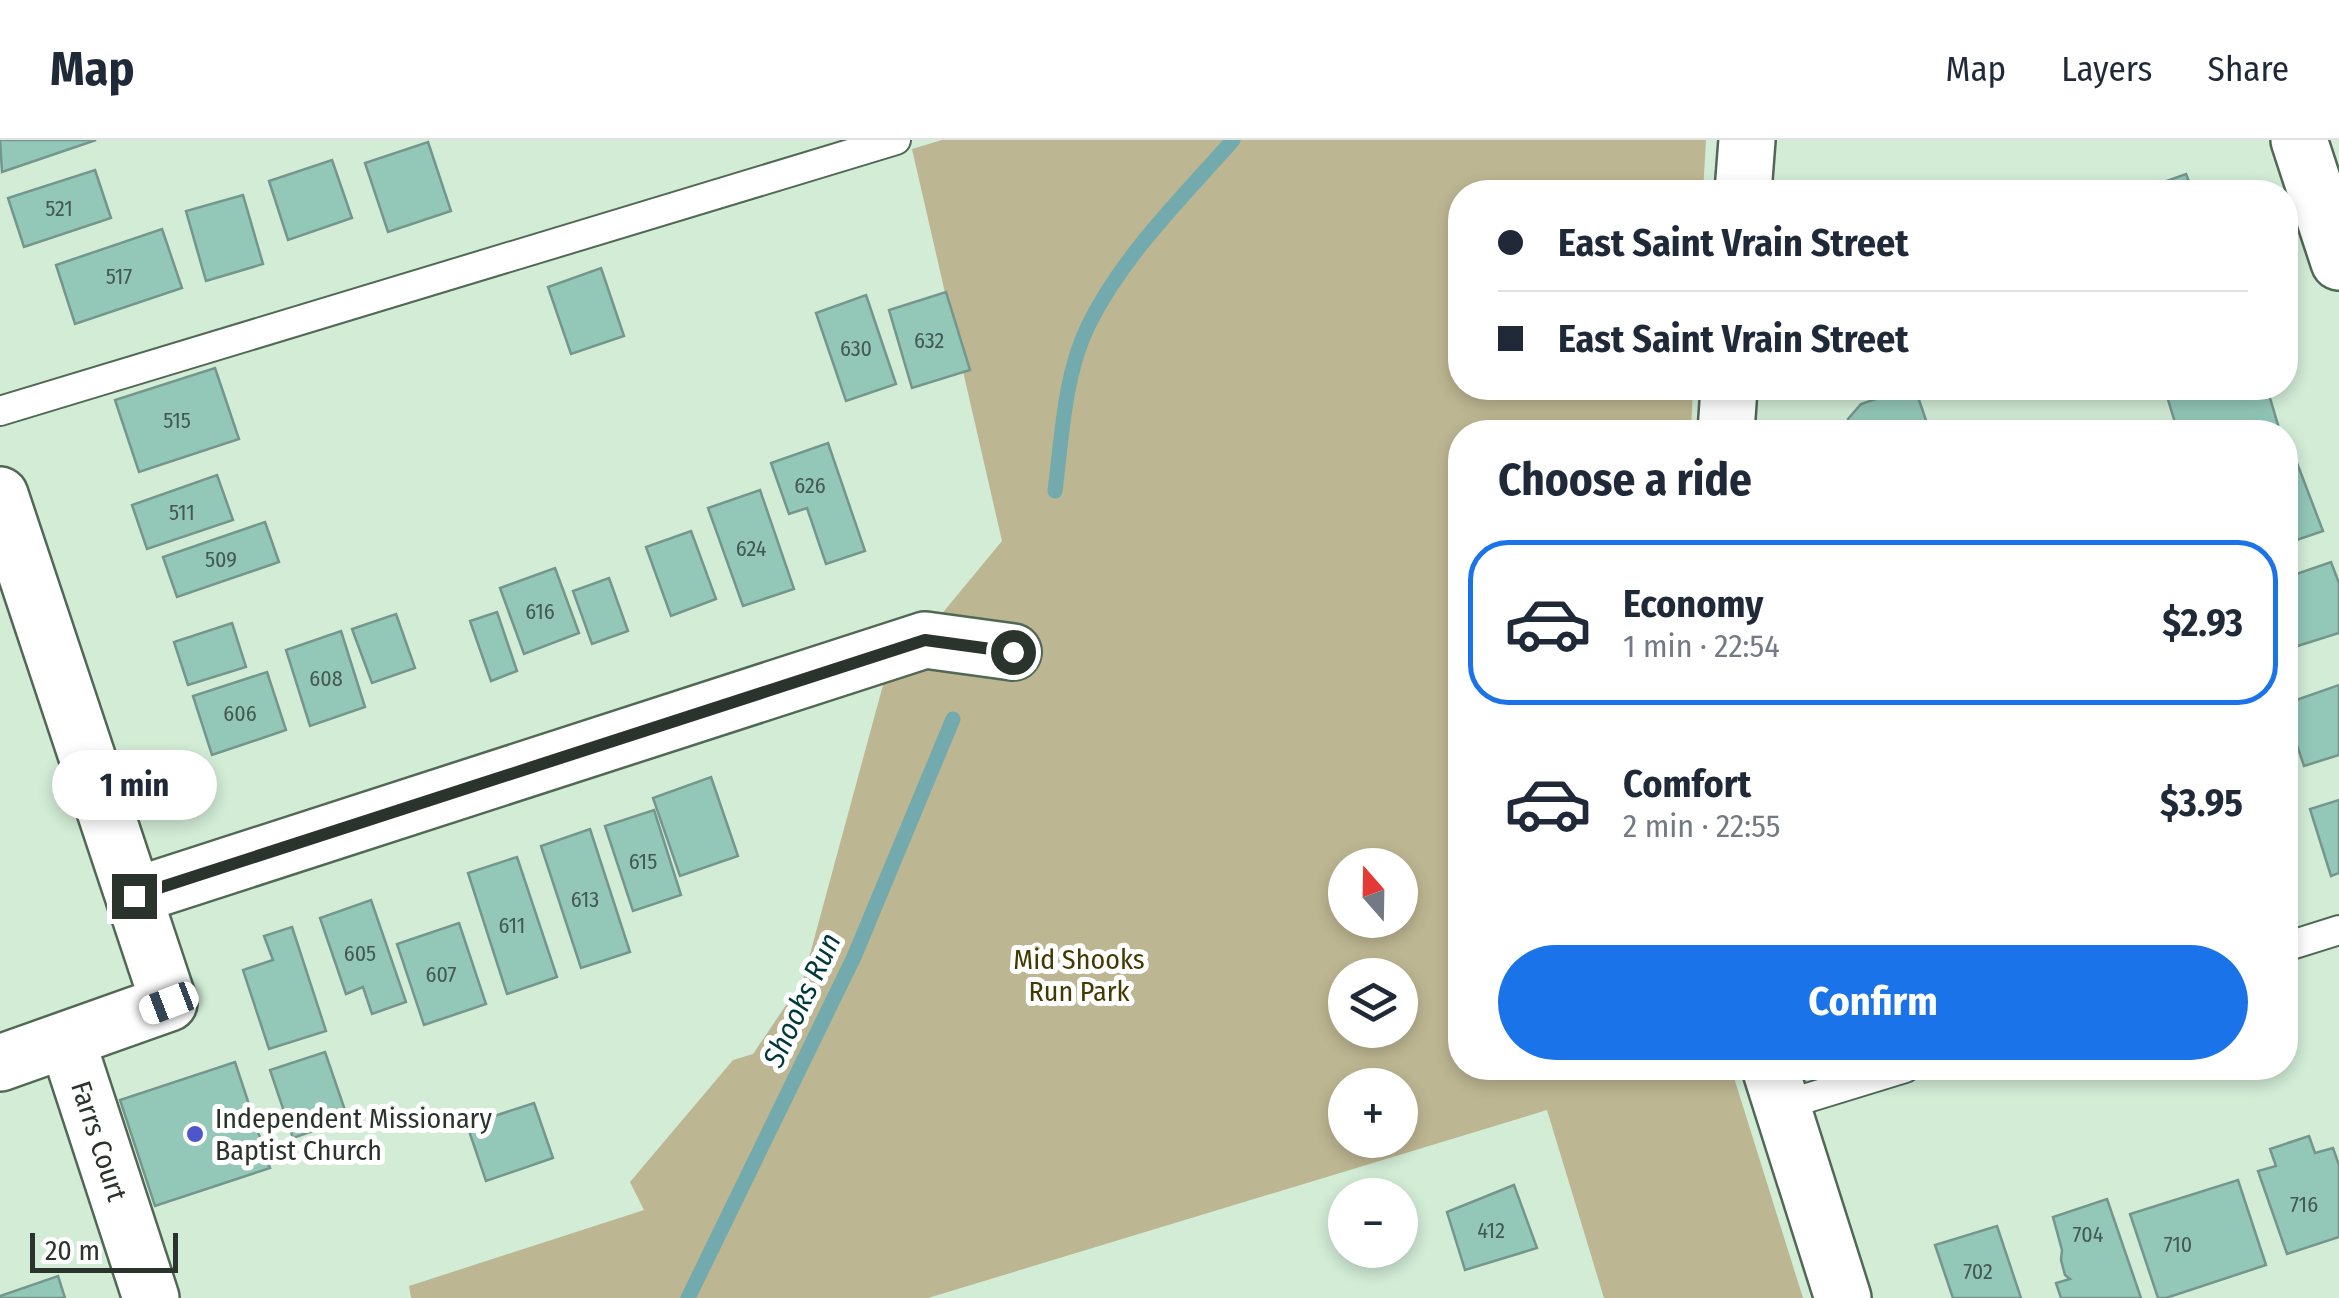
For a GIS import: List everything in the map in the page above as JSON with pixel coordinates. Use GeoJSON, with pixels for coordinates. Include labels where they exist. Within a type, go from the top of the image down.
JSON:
{"type":"FeatureCollection","features":[{"type":"Feature","properties":{"kind":"street"},"geometry":{"type":"LineString","coordinates":[[1744,180],[1747,140]]}},
{"type":"Feature","properties":{"kind":"street"},"geometry":{"type":"LineString","coordinates":[[2299,140],[2339,262]]}},
{"type":"Feature","properties":{"kind":"street"},"geometry":{"type":"LineString","coordinates":[[0,495],[169,1003],[0,1063]]}},
{"type":"Feature","properties":{"kind":"street"},"geometry":{"type":"LineString","coordinates":[[134,896],[925,640],[1013,652]]}},
{"type":"Feature","properties":{"kind":"street","name":"Farrs Court"},"geometry":{"type":"LineString","coordinates":[[67,1041],[151,1298]]}},
{"type":"Feature","properties":{"kind":"street"},"geometry":{"type":"LineString","coordinates":[[1776,1087],[1843,1298]]}},
{"type":"Feature","properties":{"kind":"lane"},"geometry":{"type":"LineString","coordinates":[[0,411],[896,140]]}},
{"type":"Feature","properties":{"kind":"lane"},"geometry":{"type":"LineString","coordinates":[[2298,943],[2339,930]]}},
{"type":"Feature","properties":{"kind":"lane"},"geometry":{"type":"LineString","coordinates":[[1776,1087],[1824,1080]]}},
{"type":"Feature","properties":{"kind":"green space","name":"Mid Shooks Run Park"},"geometry":{"type":"Polygon","coordinates":[[[942,140],[1706,140],[1704,180],[1448,180],[1448,400],[1692,400],[1692,420],[1448,420],[1448,1080],[1735,1080],[1803,1298],[1604,1298],[1547,1110],[1418,1149],[1418,1068],[1328,1068],[1328,1158],[1389,1158],[928,1298],[411,1298],[409,1286],[644,1210],[630,1182],[733,1060],[753,1054],[803,980],[883,685],[1002,541],[912,149],[942,140]]]}},
{"type":"Feature","properties":{"kind":"building"},"geometry":{"type":"Polygon","coordinates":[[[0,140],[96,140],[2,172],[0,140]]]}},
{"type":"Feature","properties":{"kind":"building"},"geometry":{"type":"Polygon","coordinates":[[[428,142],[451,211],[388,232],[365,163],[428,142]]]}},
{"type":"Feature","properties":{"kind":"building"},"geometry":{"type":"Polygon","coordinates":[[[332,160],[352,218],[288,240],[269,181],[332,160]]]}},
{"type":"Feature","properties":{"kind":"building"},"geometry":{"type":"Polygon","coordinates":[[[95,170],[111,218],[24,247],[8,198],[95,170]]]}},
{"type":"Feature","properties":{"kind":"building"},"geometry":{"type":"Polygon","coordinates":[[[243,195],[263,264],[206,281],[186,211],[243,195]]]}},
{"type":"Feature","properties":{"kind":"building"},"geometry":{"type":"Polygon","coordinates":[[[162,229],[182,288],[75,324],[56,265],[162,229]]]}},
{"type":"Feature","properties":{"kind":"building"},"geometry":{"type":"Polygon","coordinates":[[[601,268],[624,336],[571,354],[548,287],[601,268]]]}},
{"type":"Feature","properties":{"kind":"building"},"geometry":{"type":"Polygon","coordinates":[[[946,292],[970,370],[912,388],[889,310],[946,292]]]}},
{"type":"Feature","properties":{"kind":"building"},"geometry":{"type":"Polygon","coordinates":[[[866,295],[896,384],[846,401],[816,313],[866,295]]]}},
{"type":"Feature","properties":{"kind":"building"},"geometry":{"type":"Polygon","coordinates":[[[215,368],[239,439],[139,472],[115,400],[215,368]]]}},
{"type":"Feature","properties":{"kind":"building"},"geometry":{"type":"Polygon","coordinates":[[[1873,400],[1919,400],[1926,420],[1848,420],[1861,404],[1873,400]]]}},
{"type":"Feature","properties":{"kind":"building"},"geometry":{"type":"Polygon","coordinates":[[[2168,400],[2271,400],[2277,420],[2174,420],[2168,400]]]}},
{"type":"Feature","properties":{"kind":"building"},"geometry":{"type":"Polygon","coordinates":[[[828,443],[865,551],[826,564],[807,508],[789,514],[771,463],[828,443]]]}},
{"type":"Feature","properties":{"kind":"building"},"geometry":{"type":"Polygon","coordinates":[[[2298,466],[2323,531],[2298,540],[2298,466]]]}},
{"type":"Feature","properties":{"kind":"building"},"geometry":{"type":"Polygon","coordinates":[[[217,475],[233,520],[147,549],[132,505],[217,475]]]}},
{"type":"Feature","properties":{"kind":"building"},"geometry":{"type":"Polygon","coordinates":[[[760,490],[794,589],[743,606],[708,508],[760,490]]]}},
{"type":"Feature","properties":{"kind":"building"},"geometry":{"type":"Polygon","coordinates":[[[265,522],[279,562],[177,597],[163,557],[265,522]]]}},
{"type":"Feature","properties":{"kind":"building"},"geometry":{"type":"Polygon","coordinates":[[[691,531],[716,599],[671,616],[646,547],[691,531]]]}},
{"type":"Feature","properties":{"kind":"building"},"geometry":{"type":"Polygon","coordinates":[[[2331,562],[2339,583],[2339,633],[2298,646],[2298,573],[2331,562]]]}},
{"type":"Feature","properties":{"kind":"building"},"geometry":{"type":"Polygon","coordinates":[[[555,568],[579,633],[524,654],[500,588],[555,568]]]}},
{"type":"Feature","properties":{"kind":"building"},"geometry":{"type":"Polygon","coordinates":[[[609,578],[628,631],[592,644],[573,591],[609,578]]]}},
{"type":"Feature","properties":{"kind":"building"},"geometry":{"type":"Polygon","coordinates":[[[497,612],[517,671],[491,681],[470,621],[497,612]]]}},
{"type":"Feature","properties":{"kind":"building"},"geometry":{"type":"Polygon","coordinates":[[[396,614],[415,668],[372,683],[352,629],[396,614]]]}},
{"type":"Feature","properties":{"kind":"building"},"geometry":{"type":"Polygon","coordinates":[[[232,623],[246,667],[188,685],[174,642],[232,623]]]}},
{"type":"Feature","properties":{"kind":"building"},"geometry":{"type":"Polygon","coordinates":[[[341,631],[365,707],[310,726],[286,650],[341,631]]]}},
{"type":"Feature","properties":{"kind":"building"},"geometry":{"type":"Polygon","coordinates":[[[267,672],[286,730],[212,755],[193,696],[267,672]]]}},
{"type":"Feature","properties":{"kind":"building"},"geometry":{"type":"Polygon","coordinates":[[[2339,685],[2339,755],[2304,766],[2298,748],[2298,699],[2339,685]]]}},
{"type":"Feature","properties":{"kind":"building"},"geometry":{"type":"Polygon","coordinates":[[[711,777],[738,856],[680,876],[653,798],[711,777]]]}},
{"type":"Feature","properties":{"kind":"building"},"geometry":{"type":"Polygon","coordinates":[[[2339,800],[2339,873],[2331,876],[2310,809],[2339,800]]]}},
{"type":"Feature","properties":{"kind":"building"},"geometry":{"type":"Polygon","coordinates":[[[654,810],[681,895],[633,911],[605,826],[654,810]]]}},
{"type":"Feature","properties":{"kind":"building"},"geometry":{"type":"Polygon","coordinates":[[[590,829],[630,952],[581,968],[541,846],[590,829]]]}},
{"type":"Feature","properties":{"kind":"building"},"geometry":{"type":"Polygon","coordinates":[[[517,857],[557,977],[507,994],[468,873],[517,857]]]}},
{"type":"Feature","properties":{"kind":"building"},"geometry":{"type":"Polygon","coordinates":[[[371,900],[406,1002],[372,1014],[363,987],[346,994],[320,918],[371,900]]]}},
{"type":"Feature","properties":{"kind":"building"},"geometry":{"type":"Polygon","coordinates":[[[459,923],[486,1004],[424,1025],[397,944],[459,923]]]}},
{"type":"Feature","properties":{"kind":"building"},"geometry":{"type":"Polygon","coordinates":[[[292,927],[326,1031],[269,1049],[243,970],[273,960],[264,936],[292,927]]]}},
{"type":"Feature","properties":{"kind":"building"},"geometry":{"type":"Polygon","coordinates":[[[325,1052],[348,1119],[293,1138],[270,1070],[325,1052]]]}},
{"type":"Feature","properties":{"kind":"building","name":"Independent Missionary Baptist Church"},"geometry":{"type":"Polygon","coordinates":[[[235,1062],[270,1168],[155,1206],[120,1100],[235,1062]]]}},
{"type":"Feature","properties":{"kind":"building"},"geometry":{"type":"Polygon","coordinates":[[[534,1103],[553,1158],[486,1181],[467,1125],[534,1103]]]}},
{"type":"Feature","properties":{"kind":"building"},"geometry":{"type":"Polygon","coordinates":[[[2309,1136],[2315,1153],[2333,1148],[2339,1165],[2339,1237],[2287,1254],[2258,1171],[2276,1166],[2270,1149],[2309,1136]]]}},
{"type":"Feature","properties":{"kind":"building"},"geometry":{"type":"Polygon","coordinates":[[[2238,1180],[2266,1265],[2158,1298],[2130,1214],[2238,1180]]]}},
{"type":"Feature","properties":{"kind":"building"},"geometry":{"type":"Polygon","coordinates":[[[1514,1185],[1537,1248],[1465,1270],[1447,1212],[1514,1185]]]}},
{"type":"Feature","properties":{"kind":"building"},"geometry":{"type":"Polygon","coordinates":[[[2107,1199],[2141,1298],[2061,1298],[2056,1283],[2070,1279],[2065,1275],[2053,1217],[2107,1199]]]}},
{"type":"Feature","properties":{"kind":"building"},"geometry":{"type":"Polygon","coordinates":[[[1997,1226],[2021,1298],[1953,1298],[1935,1245],[1997,1226]]]}},
{"type":"Feature","properties":{"kind":"building"},"geometry":{"type":"Polygon","coordinates":[[[58,1276],[65,1298],[0,1298],[0,1296],[58,1276]]]}},
{"type":"Feature","properties":{"kind":"waterway","name":"Shooks Run"},"geometry":{"type":"LineString","coordinates":[[1055,491],[1069,386],[1088,326],[1118,275],[1233,140]]}},
{"type":"Feature","properties":{"kind":"waterway","name":"Shooks Run"},"geometry":{"type":"LineString","coordinates":[[688,1298],[854,957],[953,719]]}},
{"type":"Feature","properties":{"kind":"place","name":"Independent Missionary Baptist Church"},"geometry":{"type":"Point","coordinates":[195,1134]}},
{"type":"Feature","properties":{"kind":"route"},"geometry":{"type":"LineString","coordinates":[[134,896],[925,640],[1013,652]]}}]}
